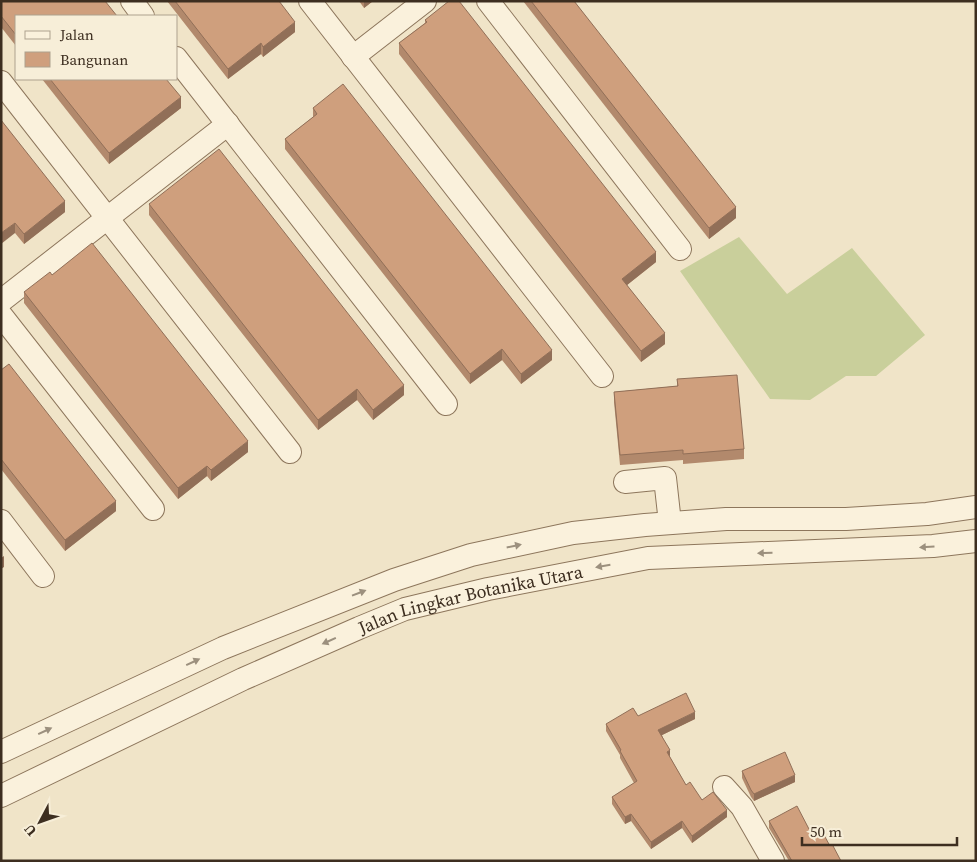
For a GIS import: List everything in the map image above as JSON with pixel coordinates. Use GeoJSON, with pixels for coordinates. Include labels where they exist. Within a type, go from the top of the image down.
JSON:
{"type":"FeatureCollection","features":[{"type":"Feature","properties":{"kind":"street"},"geometry":{"type":"LineString","coordinates":[[132,1],[142,15]]}},
{"type":"Feature","properties":{"kind":"street"},"geometry":{"type":"LineString","coordinates":[[310,1],[602,376]]}},
{"type":"Feature","properties":{"kind":"street"},"geometry":{"type":"LineString","coordinates":[[353,57],[425,1]]}},
{"type":"Feature","properties":{"kind":"street"},"geometry":{"type":"LineString","coordinates":[[488,1],[680,249]]}},
{"type":"Feature","properties":{"kind":"street"},"geometry":{"type":"LineString","coordinates":[[178,61],[446,404]]}},
{"type":"Feature","properties":{"kind":"street"},"geometry":{"type":"LineString","coordinates":[[1,82],[290,452]]}},
{"type":"Feature","properties":{"kind":"street"},"geometry":{"type":"LineString","coordinates":[[1,301],[228,124]]}},
{"type":"Feature","properties":{"kind":"street"},"geometry":{"type":"LineString","coordinates":[[1,315],[153,509]]}},
{"type":"Feature","properties":{"kind":"street"},"geometry":{"type":"LineString","coordinates":[[625,482],[665,478],[670,523]]}},
{"type":"Feature","properties":{"kind":"street","name":"Jalan Lingkar Botanika Utara"},"geometry":{"type":"LineString","coordinates":[[1,752],[223,648],[394,580],[471,555],[573,533],[670,523],[726,519],[846,519],[926,514],[976,507]]}},
{"type":"Feature","properties":{"kind":"street"},"geometry":{"type":"LineString","coordinates":[[1,521],[43,576]]}},
{"type":"Feature","properties":{"kind":"street","name":"Jalan Lingkar Botanika Utara"},"geometry":{"type":"LineString","coordinates":[[1,796],[234,683],[405,609],[488,589],[648,558],[933,546],[976,541]]}},
{"type":"Feature","properties":{"kind":"street"},"geometry":{"type":"LineString","coordinates":[[281,624],[295,656]]}},
{"type":"Feature","properties":{"kind":"street"},"geometry":{"type":"LineString","coordinates":[[724,787],[742,808],[773,861]]}},
{"type":"Feature","properties":{"kind":"green space"},"geometry":{"type":"Polygon","coordinates":[[[739,237],[787,294],[852,248],[925,335],[876,376],[846,376],[810,400],[770,399],[680,271],[739,237]]]}},
{"type":"Feature","properties":{"kind":"building"},"geometry":{"type":"Polygon","coordinates":[[[1,1],[105,1],[116,15],[15,15],[15,34],[1,16],[1,1]]]}},
{"type":"Feature","properties":{"kind":"building"},"geometry":{"type":"Polygon","coordinates":[[[175,1],[279,1],[295,22],[263,47],[261,43],[228,69],[175,1]]]}},
{"type":"Feature","properties":{"kind":"building"},"geometry":{"type":"Polygon","coordinates":[[[449,1],[459,1],[656,252],[622,279],[665,333],[641,351],[399,43],[427,22],[425,20],[449,1]]]}},
{"type":"Feature","properties":{"kind":"building"},"geometry":{"type":"Polygon","coordinates":[[[531,1],[574,1],[736,207],[709,228],[531,1]]]}},
{"type":"Feature","properties":{"kind":"building"},"geometry":{"type":"Polygon","coordinates":[[[51,80],[167,80],[181,97],[109,153],[51,80]]]}},
{"type":"Feature","properties":{"kind":"building"},"geometry":{"type":"Polygon","coordinates":[[[343,84],[552,350],[521,374],[502,349],[470,374],[285,139],[317,114],[313,108],[343,84]]]}},
{"type":"Feature","properties":{"kind":"building"},"geometry":{"type":"Polygon","coordinates":[[[1,120],[65,201],[24,234],[15,223],[1,233],[1,120]]]}},
{"type":"Feature","properties":{"kind":"building"},"geometry":{"type":"Polygon","coordinates":[[[219,149],[404,385],[373,410],[357,389],[318,420],[149,204],[219,149]]]}},
{"type":"Feature","properties":{"kind":"building"},"geometry":{"type":"Polygon","coordinates":[[[92,243],[248,441],[211,470],[207,466],[178,488],[24,292],[50,272],[52,275],[92,243]]]}},
{"type":"Feature","properties":{"kind":"building"},"geometry":{"type":"Polygon","coordinates":[[[9,364],[116,501],[65,540],[1,459],[1,370],[9,364]]]}},
{"type":"Feature","properties":{"kind":"building"},"geometry":{"type":"Polygon","coordinates":[[[737,375],[744,449],[683,454],[683,450],[620,455],[614,392],[678,386],[677,379],[737,375]]]}},
{"type":"Feature","properties":{"kind":"building"},"geometry":{"type":"Polygon","coordinates":[[[686,693],[695,712],[658,730],[670,750],[667,752],[686,785],[690,782],[702,800],[713,792],[727,810],[692,836],[682,821],[651,842],[631,814],[625,817],[612,797],[637,781],[606,724],[633,708],[638,716],[686,693]]]}},
{"type":"Feature","properties":{"kind":"building"},"geometry":{"type":"Polygon","coordinates":[[[785,752],[795,775],[754,794],[742,771],[785,752]]]}},
{"type":"Feature","properties":{"kind":"building"},"geometry":{"type":"Polygon","coordinates":[[[797,806],[810,831],[819,826],[841,861],[792,861],[769,821],[797,806]]]}}]}
